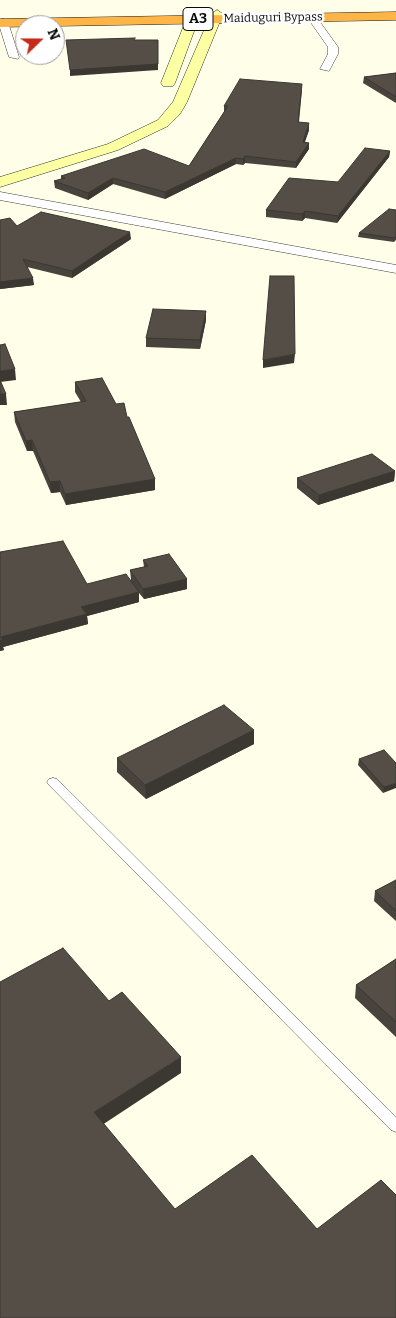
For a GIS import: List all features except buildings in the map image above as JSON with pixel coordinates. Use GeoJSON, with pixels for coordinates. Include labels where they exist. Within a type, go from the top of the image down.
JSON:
{"type":"FeatureCollection","features":[{"type":"Feature","properties":{"kind":"highway","name":"Maiduguri Bypass"},"geometry":{"type":"LineString","coordinates":[[1,21],[214,22],[396,11]]}},
{"type":"Feature","properties":{"kind":"highway","name":"Maiduguri Bypass"},"geometry":{"type":"LineString","coordinates":[[214,22],[231,25],[270,18],[396,16]]}},
{"type":"Feature","properties":{"kind":"highway"},"geometry":{"type":"LineString","coordinates":[[1,21],[129,20],[167,24],[192,22]]}},
{"type":"Feature","properties":{"kind":"street"},"geometry":{"type":"LineString","coordinates":[[312,17],[333,47],[333,54],[325,69]]}},
{"type":"Feature","properties":{"kind":"street"},"geometry":{"type":"LineString","coordinates":[[1,21],[14,57]]}},
{"type":"Feature","properties":{"kind":"street"},"geometry":{"type":"LineString","coordinates":[[1,179],[113,147],[143,134],[162,123],[175,111],[170,98],[192,22]]}},
{"type":"Feature","properties":{"kind":"street"},"geometry":{"type":"LineString","coordinates":[[170,98],[214,22]]}},
{"type":"Feature","properties":{"kind":"street"},"geometry":{"type":"LineString","coordinates":[[1,179],[113,136],[138,123],[152,111]]}},
{"type":"Feature","properties":{"kind":"street"},"geometry":{"type":"LineString","coordinates":[[1,179],[3,196],[396,269]]}},
{"type":"Feature","properties":{"kind":"lane"},"geometry":{"type":"LineString","coordinates":[[53,782],[396,1126]]}}]}
